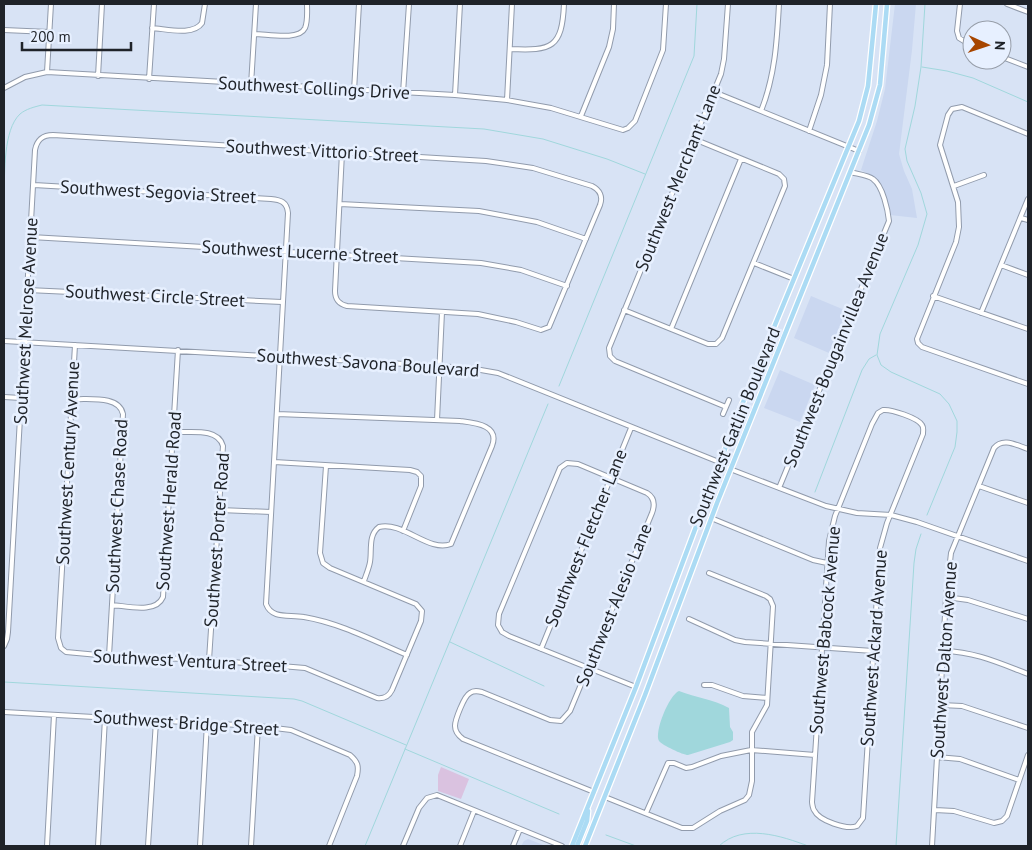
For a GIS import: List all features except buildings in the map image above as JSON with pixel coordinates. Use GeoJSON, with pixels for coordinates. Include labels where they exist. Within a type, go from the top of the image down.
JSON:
{"type":"FeatureCollection","features":[{"type":"Feature","properties":{"kind":"main road","name":"Southwest Gatlin Boulevard"},"geometry":{"type":"LineString","coordinates":[[572,846],[636,687],[720,462],[859,121],[868,86],[876,4]]}},
{"type":"Feature","properties":{"kind":"main road","name":"Southwest Gatlin Boulevard"},"geometry":{"type":"LineString","coordinates":[[585,846],[646,692],[730,469],[869,125],[880,86],[887,4]]}},
{"type":"Feature","properties":{"kind":"main road"},"geometry":{"type":"LineString","coordinates":[[577,846],[587,820],[588,807]]}},
{"type":"Feature","properties":{"kind":"street"},"geometry":{"type":"LineString","coordinates":[[47,72],[51,4]]}},
{"type":"Feature","properties":{"kind":"street"},"geometry":{"type":"LineString","coordinates":[[98,76],[102,4]]}},
{"type":"Feature","properties":{"kind":"street"},"geometry":{"type":"LineString","coordinates":[[149,79],[154,4]]}},
{"type":"Feature","properties":{"kind":"street"},"geometry":{"type":"LineString","coordinates":[[152,28],[195,29],[202,23],[205,4]]}},
{"type":"Feature","properties":{"kind":"street"},"geometry":{"type":"LineString","coordinates":[[251,85],[256,4]]}},
{"type":"Feature","properties":{"kind":"street"},"geometry":{"type":"LineString","coordinates":[[255,34],[292,36],[299,34],[305,26],[307,4]]}},
{"type":"Feature","properties":{"kind":"street"},"geometry":{"type":"LineString","coordinates":[[354,90],[359,4]]}},
{"type":"Feature","properties":{"kind":"street"},"geometry":{"type":"LineString","coordinates":[[403,93],[409,4]]}},
{"type":"Feature","properties":{"kind":"street"},"geometry":{"type":"LineString","coordinates":[[455,95],[460,4]]}},
{"type":"Feature","properties":{"kind":"street"},"geometry":{"type":"LineString","coordinates":[[507,100],[512,4]]}},
{"type":"Feature","properties":{"kind":"street"},"geometry":{"type":"LineString","coordinates":[[510,49],[539,50],[553,43],[562,28],[564,4]]}},
{"type":"Feature","properties":{"kind":"street"},"geometry":{"type":"LineString","coordinates":[[582,116],[609,47],[613,29],[614,4]]}},
{"type":"Feature","properties":{"kind":"street","name":"Southwest Collings Drive"},"geometry":{"type":"LineString","coordinates":[[4,88],[25,77],[47,72],[455,95],[507,100],[551,108],[623,130],[628,128],[634,121],[663,50],[666,4]]}},
{"type":"Feature","properties":{"kind":"street","name":"Southwest Merchant Lane"},"geometry":{"type":"LineString","coordinates":[[726,407],[615,361],[610,356],[609,348],[714,92],[724,59],[728,4]]}},
{"type":"Feature","properties":{"kind":"street"},"geometry":{"type":"LineString","coordinates":[[761,111],[768,95],[776,57],[779,4]]}},
{"type":"Feature","properties":{"kind":"street"},"geometry":{"type":"LineString","coordinates":[[809,131],[821,95],[827,65],[830,4]]}},
{"type":"Feature","properties":{"kind":"street"},"geometry":{"type":"LineString","coordinates":[[960,4],[957,31],[959,38],[962,40]]}},
{"type":"Feature","properties":{"kind":"street"},"geometry":{"type":"LineString","coordinates":[[1007,4],[1028,12]]}},
{"type":"Feature","properties":{"kind":"street"},"geometry":{"type":"LineString","coordinates":[[4,30],[49,32]]}},
{"type":"Feature","properties":{"kind":"street"},"geometry":{"type":"LineString","coordinates":[[1012,61],[1028,67]]}},
{"type":"Feature","properties":{"kind":"street"},"geometry":{"type":"LineString","coordinates":[[714,92],[859,151]]}},
{"type":"Feature","properties":{"kind":"street"},"geometry":{"type":"LineString","coordinates":[[1028,134],[962,107],[952,109],[948,115],[940,145],[958,202],[959,227],[956,242],[917,336],[918,343],[922,347],[1028,384]]}},
{"type":"Feature","properties":{"kind":"street","name":"Southwest Vittorio Street"},"geometry":{"type":"LineString","coordinates":[[37,144],[45,136],[53,135],[486,160],[507,163],[548,172],[592,186],[598,190],[602,198],[586,238]]}},
{"type":"Feature","properties":{"kind":"street"},"geometry":{"type":"LineString","coordinates":[[624,310],[708,344],[716,344],[722,338],[754,263],[785,186],[784,179],[779,174],[694,139]]}},
{"type":"Feature","properties":{"kind":"street","name":"Southwest Melrose Avenue"},"geometry":{"type":"LineString","coordinates":[[4,646],[8,632],[23,342],[37,144]]}},
{"type":"Feature","properties":{"kind":"street"},"geometry":{"type":"LineString","coordinates":[[340,204],[479,211],[542,223],[586,238],[551,323],[541,330],[485,315],[347,306],[337,301],[335,291],[342,153]]}},
{"type":"Feature","properties":{"kind":"street"},"geometry":{"type":"LineString","coordinates":[[671,329],[741,159]]}},
{"type":"Feature","properties":{"kind":"street","name":"Southwest Bougainvillea Avenue"},"geometry":{"type":"LineString","coordinates":[[779,488],[889,221],[880,187],[873,179],[850,172]]}},
{"type":"Feature","properties":{"kind":"street"},"geometry":{"type":"LineString","coordinates":[[954,186],[984,175]]}},
{"type":"Feature","properties":{"kind":"street","name":"Southwest Segovia Street"},"geometry":{"type":"LineString","coordinates":[[34,185],[272,199],[283,202],[287,207],[286,251]]}},
{"type":"Feature","properties":{"kind":"street"},"geometry":{"type":"LineString","coordinates":[[981,313],[1028,199]]}},
{"type":"Feature","properties":{"kind":"street"},"geometry":{"type":"LineString","coordinates":[[1021,218],[1028,220]]}},
{"type":"Feature","properties":{"kind":"street","name":"Southwest Lucerne Street"},"geometry":{"type":"LineString","coordinates":[[31,237],[492,264],[535,274],[567,286]]}},
{"type":"Feature","properties":{"kind":"street"},"geometry":{"type":"LineString","coordinates":[[286,251],[266,599],[268,609],[275,614],[303,616],[332,624],[407,655],[422,617],[421,608],[364,581],[326,566],[321,560],[326,466]]}},
{"type":"Feature","properties":{"kind":"street"},"geometry":{"type":"LineString","coordinates":[[754,263],[794,279]]}},
{"type":"Feature","properties":{"kind":"street"},"geometry":{"type":"LineString","coordinates":[[1001,265],[1028,275]]}},
{"type":"Feature","properties":{"kind":"street","name":"Southwest Circle Street"},"geometry":{"type":"LineString","coordinates":[[28,290],[282,302]]}},
{"type":"Feature","properties":{"kind":"street"},"geometry":{"type":"LineString","coordinates":[[933,296],[1028,329]]}},
{"type":"Feature","properties":{"kind":"street"},"geometry":{"type":"LineString","coordinates":[[436,420],[442,312]]}},
{"type":"Feature","properties":{"kind":"street","name":"Southwest Savona Boulevard"},"geometry":{"type":"LineString","coordinates":[[4,341],[440,366],[498,373],[631,428],[720,462],[730,469],[838,510],[890,515],[918,522],[1028,561]]}},
{"type":"Feature","properties":{"kind":"street","name":"Southwest Century Avenue"},"geometry":{"type":"LineString","coordinates":[[62,582],[75,345]]}},
{"type":"Feature","properties":{"kind":"street","name":"Southwest Herald Road"},"geometry":{"type":"LineString","coordinates":[[112,605],[150,607],[160,603],[163,597],[178,350]]}},
{"type":"Feature","properties":{"kind":"street"},"geometry":{"type":"LineString","coordinates":[[4,396],[21,398]]}},
{"type":"Feature","properties":{"kind":"street","name":"Southwest Chase Road"},"geometry":{"type":"LineString","coordinates":[[72,399],[115,402],[122,411],[109,656]]}},
{"type":"Feature","properties":{"kind":"street"},"geometry":{"type":"LineString","coordinates":[[723,414],[729,400]]}},
{"type":"Feature","properties":{"kind":"street","name":"Southwest Babcock Avenue"},"geometry":{"type":"LineString","coordinates":[[813,810],[827,563],[831,531],[875,417],[883,410],[891,410],[917,421],[922,426]]}},
{"type":"Feature","properties":{"kind":"street"},"geometry":{"type":"LineString","coordinates":[[277,414],[468,422],[486,427],[493,433],[494,442],[454,540],[449,545],[440,546],[385,526],[376,529],[372,536],[370,564],[364,581]]}},
{"type":"Feature","properties":{"kind":"street","name":"Southwest Ackard Avenue"},"geometry":{"type":"LineString","coordinates":[[813,810],[819,816],[847,828],[858,826],[863,818],[880,548],[890,515],[923,437],[922,426]]}},
{"type":"Feature","properties":{"kind":"street","name":"Southwest Fletcher Lane"},"geometry":{"type":"LineString","coordinates":[[542,649],[631,428]]}},
{"type":"Feature","properties":{"kind":"street","name":"Southwest Porter Road"},"geometry":{"type":"LineString","coordinates":[[173,432],[212,434],[221,440],[224,449],[209,660]]}},
{"type":"Feature","properties":{"kind":"street","name":"Southwest Dalton Avenue"},"geometry":{"type":"LineString","coordinates":[[932,846],[946,597],[951,553],[996,446],[1003,442],[1028,449]]}},
{"type":"Feature","properties":{"kind":"street"},"geometry":{"type":"LineString","coordinates":[[274,462],[410,470],[419,474],[421,486],[402,531]]}},
{"type":"Feature","properties":{"kind":"street"},"geometry":{"type":"LineString","coordinates":[[611,478],[574,463],[569,462],[562,465],[503,606],[498,619],[498,627],[504,634],[636,687]]}},
{"type":"Feature","properties":{"kind":"street","name":"Southwest Alesio Lane"},"geometry":{"type":"LineString","coordinates":[[594,792],[463,739],[458,735],[455,726],[468,694],[476,691],[550,720],[561,721],[570,711],[654,505],[653,498],[647,492],[611,478]]}},
{"type":"Feature","properties":{"kind":"street"},"geometry":{"type":"LineString","coordinates":[[979,486],[1028,503]]}},
{"type":"Feature","properties":{"kind":"street"},"geometry":{"type":"LineString","coordinates":[[220,510],[271,512]]}},
{"type":"Feature","properties":{"kind":"street"},"geometry":{"type":"LineString","coordinates":[[711,518],[813,560],[827,563]]}},
{"type":"Feature","properties":{"kind":"street"},"geometry":{"type":"LineString","coordinates":[[604,797],[682,828],[693,828],[720,811],[745,800],[749,795],[752,781],[752,732],[765,710],[774,609],[766,596],[709,573]]}},
{"type":"Feature","properties":{"kind":"street","name":"Southwest Ventura Street"},"geometry":{"type":"LineString","coordinates":[[62,582],[58,638],[61,648],[70,653],[209,660],[305,668],[381,698],[386,697],[392,690],[407,655]]}},
{"type":"Feature","properties":{"kind":"street"},"geometry":{"type":"LineString","coordinates":[[946,597],[976,602],[1028,619]]}},
{"type":"Feature","properties":{"kind":"street"},"geometry":{"type":"LineString","coordinates":[[689,619],[734,640],[744,642],[873,650]]}},
{"type":"Feature","properties":{"kind":"street"},"geometry":{"type":"LineString","coordinates":[[944,651],[964,651],[1028,674]]}},
{"type":"Feature","properties":{"kind":"street"},"geometry":{"type":"LineString","coordinates":[[704,685],[712,685],[743,696],[767,698]]}},
{"type":"Feature","properties":{"kind":"street"},"geometry":{"type":"LineString","coordinates":[[941,705],[962,706],[1028,728]]}},
{"type":"Feature","properties":{"kind":"street","name":"Southwest Bridge Street"},"geometry":{"type":"LineString","coordinates":[[4,712],[258,726],[290,730],[350,755],[359,765],[357,776],[329,846]]}},
{"type":"Feature","properties":{"kind":"street"},"geometry":{"type":"LineString","coordinates":[[47,846],[54,714]]}},
{"type":"Feature","properties":{"kind":"street"},"geometry":{"type":"LineString","coordinates":[[98,846],[105,718]]}},
{"type":"Feature","properties":{"kind":"street"},"geometry":{"type":"LineString","coordinates":[[148,846],[156,721]]}},
{"type":"Feature","properties":{"kind":"street"},"geometry":{"type":"LineString","coordinates":[[200,846],[207,724]]}},
{"type":"Feature","properties":{"kind":"street"},"geometry":{"type":"LineString","coordinates":[[251,846],[258,726]]}},
{"type":"Feature","properties":{"kind":"street"},"geometry":{"type":"LineString","coordinates":[[646,813],[668,763],[689,768],[721,756],[751,750],[815,755]]}},
{"type":"Feature","properties":{"kind":"street"},"geometry":{"type":"LineString","coordinates":[[934,810],[954,811],[994,824],[1002,821],[1007,816],[1028,755]]}},
{"type":"Feature","properties":{"kind":"street"},"geometry":{"type":"LineString","coordinates":[[937,757],[960,759],[1019,780]]}},
{"type":"Feature","properties":{"kind":"street"},"geometry":{"type":"LineString","coordinates":[[404,846],[419,808],[427,798],[438,795],[562,846]]}},
{"type":"Feature","properties":{"kind":"street"},"geometry":{"type":"LineString","coordinates":[[460,846],[474,811]]}},
{"type":"Feature","properties":{"kind":"street"},"geometry":{"type":"LineString","coordinates":[[513,846],[520,829]]}},
{"type":"Feature","properties":{"kind":"shaded area"},"geometry":{"type":"Polygon","coordinates":[[[895,4],[916,4],[899,154],[912,189],[917,218],[890,215],[882,186],[875,178],[861,170],[885,89],[895,4]]]}},
{"type":"Feature","properties":{"kind":"shaded area"},"geometry":{"type":"Polygon","coordinates":[[[811,296],[847,311],[829,353],[794,338],[811,296]]]}},
{"type":"Feature","properties":{"kind":"shaded area"},"geometry":{"type":"Polygon","coordinates":[[[780,370],[815,385],[800,422],[764,408],[780,370]]]}},
{"type":"Feature","properties":{"kind":"shaded area"},"geometry":{"type":"Polygon","coordinates":[[[679,691],[729,708],[733,740],[688,755],[677,752],[661,743],[658,736],[660,722],[671,699],[679,691]]]}},
{"type":"Feature","properties":{"kind":"shaded area"},"geometry":{"type":"Polygon","coordinates":[[[441,767],[469,779],[461,799],[438,791],[438,775],[441,767]]]}},
{"type":"Feature","properties":{"kind":"shaded area"},"geometry":{"type":"Polygon","coordinates":[[[528,839],[546,846],[521,846],[528,839]]]}},
{"type":"Feature","properties":{"kind":"waterway"},"geometry":{"type":"LineString","coordinates":[[559,386],[694,56],[697,4]]}},
{"type":"Feature","properties":{"kind":"waterway"},"geometry":{"type":"LineString","coordinates":[[925,4],[921,67],[915,106],[905,149],[907,161],[921,193],[927,214],[918,245],[880,334],[877,355],[881,365],[891,372],[940,394],[949,404],[957,421],[955,447],[927,515]]}},
{"type":"Feature","properties":{"kind":"waterway"},"geometry":{"type":"LineString","coordinates":[[922,67],[973,78],[1028,102]]}},
{"type":"Feature","properties":{"kind":"waterway"},"geometry":{"type":"LineString","coordinates":[[4,194],[6,152],[10,130],[20,114],[27,109],[42,105],[484,129],[543,139],[607,159],[645,174]]}},
{"type":"Feature","properties":{"kind":"waterway"},"geometry":{"type":"LineString","coordinates":[[815,492],[862,370],[869,359],[876,355]]}},
{"type":"Feature","properties":{"kind":"waterway"},"geometry":{"type":"LineString","coordinates":[[365,846],[548,404]]}},
{"type":"Feature","properties":{"kind":"waterway"},"geometry":{"type":"LineString","coordinates":[[896,846],[914,563],[921,534]]}},
{"type":"Feature","properties":{"kind":"waterway"},"geometry":{"type":"LineString","coordinates":[[450,642],[544,686]]}},
{"type":"Feature","properties":{"kind":"waterway"},"geometry":{"type":"LineString","coordinates":[[4,682],[294,699],[406,745]]}},
{"type":"Feature","properties":{"kind":"waterway"},"geometry":{"type":"LineString","coordinates":[[405,749],[559,814]]}},
{"type":"Feature","properties":{"kind":"waterway"},"geometry":{"type":"LineString","coordinates":[[719,846],[729,839],[751,833],[775,836],[808,846]]}},
{"type":"Feature","properties":{"kind":"waterway"},"geometry":{"type":"LineString","coordinates":[[606,835],[636,846]]}}]}
